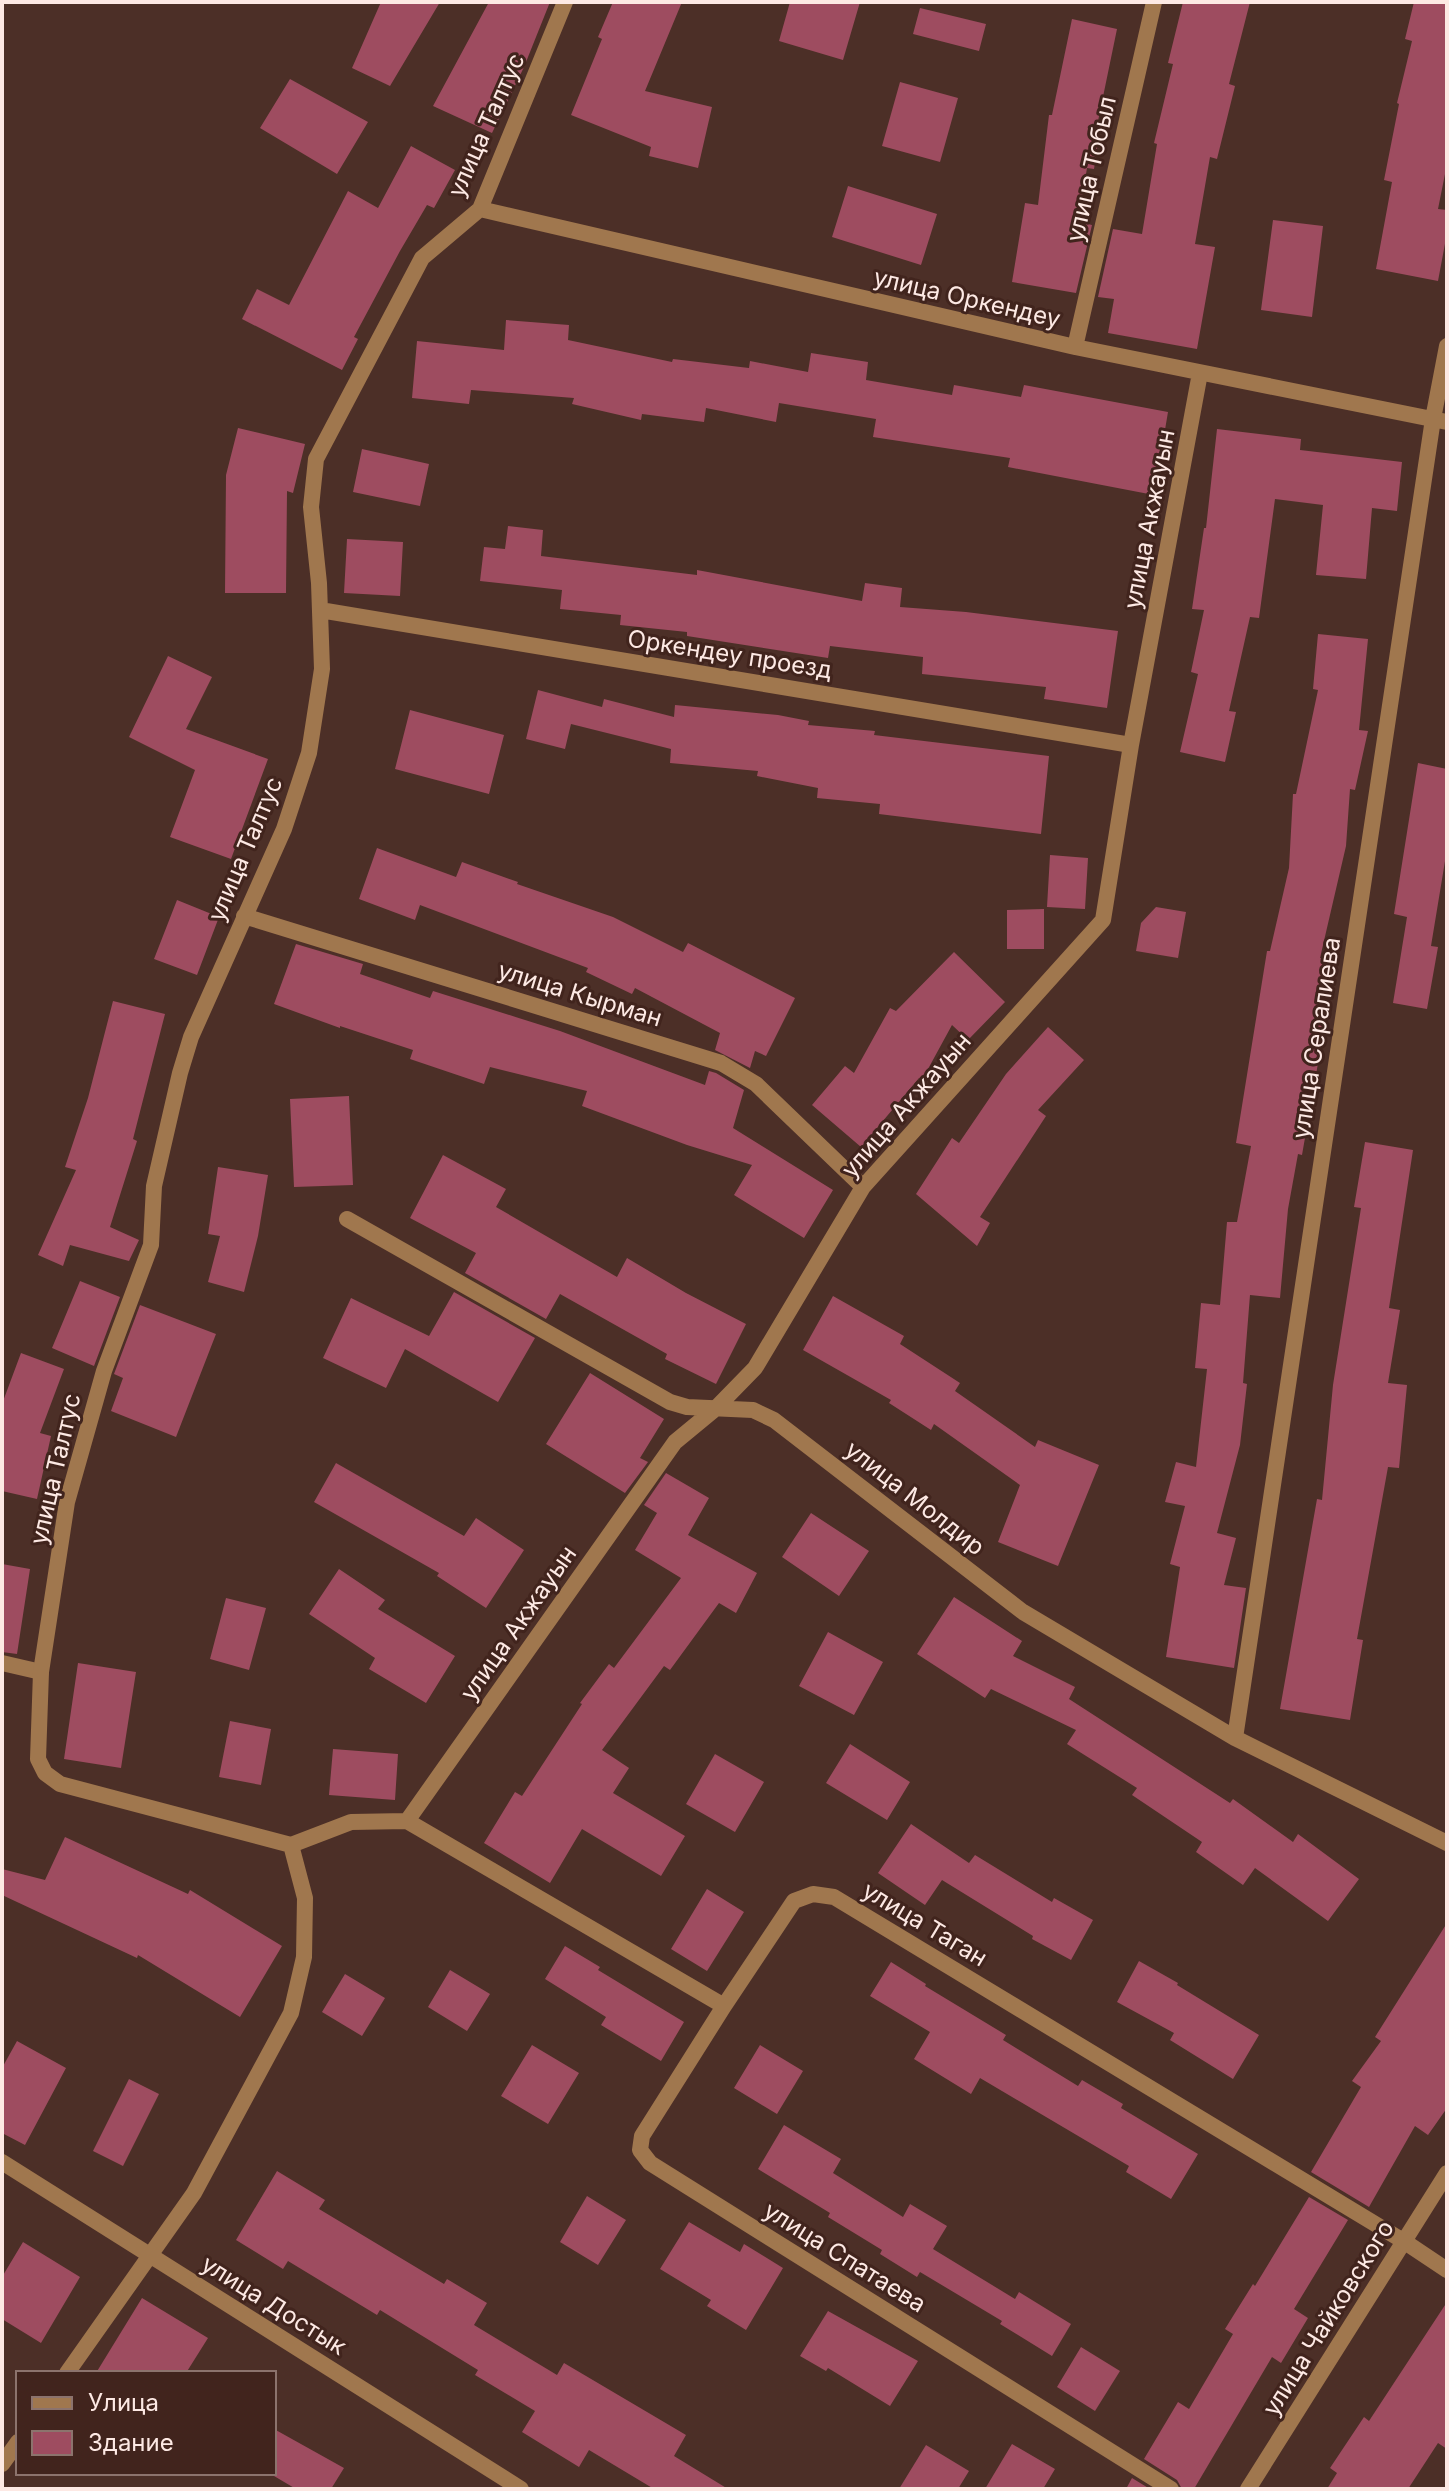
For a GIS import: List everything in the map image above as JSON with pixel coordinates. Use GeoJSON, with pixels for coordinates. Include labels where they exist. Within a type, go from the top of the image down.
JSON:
{"type":"FeatureCollection","features":[{"type":"Feature","properties":{"kind":"street","name":"улица Талтус"},"geometry":{"type":"LineString","coordinates":[[291,1845],[60,1784],[45,1773],[38,1759],[41,1672],[67,1502],[104,1371],[151,1245],[154,1186],[180,1073],[191,1037],[284,829],[309,753],[322,669],[311,507],[316,459],[422,258],[480,209],[565,2]]}},
{"type":"Feature","properties":{"kind":"street","name":"улица Тобыл"},"geometry":{"type":"LineString","coordinates":[[1075,347],[1154,2]]}},
{"type":"Feature","properties":{"kind":"street","name":"улица Оркендеу"},"geometry":{"type":"LineString","coordinates":[[480,209],[1075,347],[1440,420]]}},
{"type":"Feature","properties":{"kind":"street","name":"улица Сералиева"},"geometry":{"type":"LineString","coordinates":[[1235,1738],[1440,420],[1447,346]]}},
{"type":"Feature","properties":{"kind":"street","name":"улица Акжауын"},"geometry":{"type":"LineString","coordinates":[[407,1821],[675,1442],[715,1409],[755,1368],[863,1187],[1103,920],[1131,745],[1200,373]]}},
{"type":"Feature","properties":{"kind":"street","name":"Оркендеу проезд"},"geometry":{"type":"LineString","coordinates":[[320,610],[1131,745]]}},
{"type":"Feature","properties":{"kind":"street","name":"улица Кырман"},"geometry":{"type":"LineString","coordinates":[[244,916],[721,1063],[756,1084],[863,1187]]}},
{"type":"Feature","properties":{"kind":"street","name":"улица Молдир"},"geometry":{"type":"LineString","coordinates":[[347,1219],[670,1402],[687,1407],[753,1410],[774,1420],[1023,1612],[1235,1738],[1447,1843]]}},
{"type":"Feature","properties":{"kind":"street"},"geometry":{"type":"LineString","coordinates":[[2,1663],[41,1672]]}},
{"type":"Feature","properties":{"kind":"street"},"geometry":{"type":"LineString","coordinates":[[68,2371],[194,2193],[291,2013],[304,1957],[305,1898],[291,1845],[351,1822],[407,1821],[724,2006]]}},
{"type":"Feature","properties":{"kind":"street","name":"улица Таган"},"geometry":{"type":"LineString","coordinates":[[724,2006],[794,1901],[813,1894],[834,1897],[1447,2270]]}},
{"type":"Feature","properties":{"kind":"street","name":"улица Спатаева"},"geometry":{"type":"LineString","coordinates":[[724,2006],[642,2136],[640,2150],[650,2163],[1171,2489]]}},
{"type":"Feature","properties":{"kind":"street","name":"улица Достык"},"geometry":{"type":"LineString","coordinates":[[2,2162],[521,2489]]}},
{"type":"Feature","properties":{"kind":"street","name":"улица Чайковского"},"geometry":{"type":"LineString","coordinates":[[1248,2489],[1447,2173]]}},
{"type":"Feature","properties":{"kind":"street"},"geometry":{"type":"LineString","coordinates":[[2,2464],[16,2445]]}},
{"type":"Feature","properties":{"kind":"building"},"geometry":{"type":"Polygon","coordinates":[[[381,2],[440,2],[390,86],[352,68],[381,2]]]}},
{"type":"Feature","properties":{"kind":"building"},"geometry":{"type":"Polygon","coordinates":[[[489,2],[550,2],[524,67],[492,133],[433,106],[489,2]]]}},
{"type":"Feature","properties":{"kind":"building"},"geometry":{"type":"Polygon","coordinates":[[[613,2],[682,2],[645,91],[712,107],[698,168],[649,156],[651,147],[571,115],[602,39],[598,37],[613,2]]]}},
{"type":"Feature","properties":{"kind":"building"},"geometry":{"type":"Polygon","coordinates":[[[790,2],[860,2],[843,60],[779,41],[790,2]]]}},
{"type":"Feature","properties":{"kind":"building"},"geometry":{"type":"Polygon","coordinates":[[[1183,2],[1250,2],[1229,84],[1235,86],[1217,159],[1210,157],[1195,244],[1215,247],[1197,349],[1108,333],[1114,299],[1098,297],[1113,229],[1142,234],[1157,144],[1154,143],[1173,64],[1168,63],[1183,2]]]}},
{"type":"Feature","properties":{"kind":"building"},"geometry":{"type":"Polygon","coordinates":[[[1414,2],[1447,2],[1447,164],[1438,209],[1447,210],[1447,233],[1438,281],[1376,269],[1392,182],[1384,180],[1397,103],[1412,41],[1405,39],[1414,2]]]}},
{"type":"Feature","properties":{"kind":"building"},"geometry":{"type":"Polygon","coordinates":[[[920,8],[986,24],[979,51],[913,34],[920,8]]]}},
{"type":"Feature","properties":{"kind":"building"},"geometry":{"type":"Polygon","coordinates":[[[1072,19],[1117,29],[1098,121],[1101,122],[1094,169],[1087,168],[1078,222],[1092,225],[1076,293],[1012,282],[1025,203],[1038,205],[1049,115],[1052,115],[1072,19]]]}},
{"type":"Feature","properties":{"kind":"building"},"geometry":{"type":"Polygon","coordinates":[[[290,79],[368,122],[337,174],[260,128],[290,79]]]}},
{"type":"Feature","properties":{"kind":"building"},"geometry":{"type":"Polygon","coordinates":[[[900,82],[958,98],[940,162],[882,146],[900,82]]]}},
{"type":"Feature","properties":{"kind":"building"},"geometry":{"type":"Polygon","coordinates":[[[411,146],[455,170],[434,208],[427,205],[400,251],[354,337],[358,339],[342,370],[242,319],[257,289],[289,305],[348,191],[378,208],[411,146]]]}},
{"type":"Feature","properties":{"kind":"building"},"geometry":{"type":"Polygon","coordinates":[[[848,186],[937,214],[921,265],[832,237],[848,186]]]}},
{"type":"Feature","properties":{"kind":"building"},"geometry":{"type":"Polygon","coordinates":[[[1273,220],[1323,226],[1312,317],[1261,310],[1273,220]]]}},
{"type":"Feature","properties":{"kind":"building"},"geometry":{"type":"Polygon","coordinates":[[[506,320],[569,325],[568,340],[672,362],[673,359],[749,368],[750,361],[808,372],[811,353],[868,362],[866,380],[952,395],[954,385],[1021,397],[1024,385],[1168,412],[1154,495],[1008,467],[1010,458],[873,437],[876,419],[779,403],[776,422],[706,408],[704,422],[642,414],[641,420],[572,404],[574,398],[471,390],[469,404],[412,398],[417,341],[504,350],[506,320]]]}},
{"type":"Feature","properties":{"kind":"building"},"geometry":{"type":"Polygon","coordinates":[[[238,428],[305,444],[293,493],[287,491],[286,593],[225,593],[226,475],[238,428]]]}},
{"type":"Feature","properties":{"kind":"building"},"geometry":{"type":"Polygon","coordinates":[[[1217,429],[1301,439],[1300,450],[1402,462],[1397,511],[1372,508],[1366,579],[1316,575],[1323,505],[1275,499],[1259,618],[1250,617],[1229,711],[1236,712],[1225,762],[1180,752],[1198,674],[1191,672],[1204,610],[1192,609],[1206,528],[1217,429]]]}},
{"type":"Feature","properties":{"kind":"building"},"geometry":{"type":"Polygon","coordinates":[[[362,449],[429,464],[420,506],[353,492],[362,449]]]}},
{"type":"Feature","properties":{"kind":"building"},"geometry":{"type":"Polygon","coordinates":[[[508,526],[543,530],[541,556],[697,575],[697,570],[862,601],[865,583],[902,588],[900,607],[1118,631],[1107,708],[1044,699],[1046,687],[922,674],[923,657],[830,646],[828,658],[687,636],[687,632],[620,625],[621,615],[560,609],[562,590],[480,581],[484,547],[505,549],[508,526]]]}},
{"type":"Feature","properties":{"kind":"building"},"geometry":{"type":"Polygon","coordinates":[[[347,539],[403,542],[400,596],[344,593],[347,539]]]}},
{"type":"Feature","properties":{"kind":"building"},"geometry":{"type":"Polygon","coordinates":[[[1318,634],[1368,639],[1359,730],[1368,731],[1355,790],[1350,789],[1346,846],[1320,958],[1324,958],[1316,1022],[1325,1023],[1302,1155],[1298,1154],[1288,1209],[1280,1298],[1250,1295],[1243,1383],[1247,1384],[1240,1445],[1217,1533],[1236,1538],[1224,1585],[1246,1588],[1234,1668],[1166,1657],[1180,1567],[1170,1564],[1185,1506],[1165,1502],[1176,1462],[1196,1467],[1207,1369],[1195,1368],[1201,1303],[1220,1305],[1227,1222],[1237,1222],[1251,1146],[1236,1143],[1267,951],[1270,951],[1289,868],[1293,794],[1296,794],[1318,690],[1313,689],[1318,634]]]}},
{"type":"Feature","properties":{"kind":"building"},"geometry":{"type":"Polygon","coordinates":[[[168,656],[212,677],[186,729],[268,759],[231,859],[170,837],[195,770],[129,737],[168,656]]]}},
{"type":"Feature","properties":{"kind":"building"},"geometry":{"type":"Polygon","coordinates":[[[538,690],[602,707],[604,699],[674,717],[675,705],[778,715],[809,721],[808,725],[875,731],[874,735],[1049,756],[1041,834],[879,814],[880,804],[817,798],[818,788],[757,776],[758,771],[670,763],[671,749],[571,724],[565,749],[526,739],[538,690]]]}},
{"type":"Feature","properties":{"kind":"building"},"geometry":{"type":"Polygon","coordinates":[[[410,710],[504,735],[489,794],[395,769],[410,710]]]}},
{"type":"Feature","properties":{"kind":"building"},"geometry":{"type":"Polygon","coordinates":[[[1418,763],[1447,769],[1447,849],[1431,946],[1438,947],[1427,1009],[1393,1003],[1407,917],[1394,914],[1418,763]]]}},
{"type":"Feature","properties":{"kind":"building"},"geometry":{"type":"Polygon","coordinates":[[[377,848],[456,877],[462,862],[613,917],[683,952],[688,943],[795,998],[766,1056],[755,1051],[750,1068],[715,1050],[720,1033],[635,988],[632,994],[586,972],[588,968],[420,905],[415,920],[359,899],[377,848]]]}},
{"type":"Feature","properties":{"kind":"building"},"geometry":{"type":"Polygon","coordinates":[[[1050,855],[1088,858],[1085,909],[1047,907],[1050,855]]]}},
{"type":"Feature","properties":{"kind":"building"},"geometry":{"type":"Polygon","coordinates":[[[177,900],[219,917],[197,975],[154,959],[177,900]]]}},
{"type":"Feature","properties":{"kind":"building"},"geometry":{"type":"Polygon","coordinates":[[[1156,907],[1186,912],[1178,958],[1136,951],[1141,923],[1156,907]]]}},
{"type":"Feature","properties":{"kind":"building"},"geometry":{"type":"Polygon","coordinates":[[[1044,909],[1044,949],[1007,949],[1007,910],[1044,909]]]}},
{"type":"Feature","properties":{"kind":"building"},"geometry":{"type":"Polygon","coordinates":[[[296,944],[363,964],[360,974],[430,998],[433,991],[560,1031],[705,1085],[709,1071],[716,1073],[744,1090],[733,1128],[833,1190],[804,1238],[734,1195],[752,1165],[687,1145],[582,1106],[587,1091],[490,1067],[484,1084],[410,1059],[413,1050],[274,1004],[296,944]]]}},
{"type":"Feature","properties":{"kind":"building"},"geometry":{"type":"Polygon","coordinates":[[[954,952],[1005,1002],[968,1040],[952,1025],[922,1080],[919,1078],[861,1147],[812,1105],[845,1066],[854,1073],[890,1008],[896,1011],[954,952]]]}},
{"type":"Feature","properties":{"kind":"building"},"geometry":{"type":"Polygon","coordinates":[[[113,1001],[165,1014],[133,1139],[137,1141],[110,1227],[139,1240],[129,1261],[70,1245],[63,1266],[38,1255],[76,1170],[65,1167],[88,1098],[113,1001]]]}},
{"type":"Feature","properties":{"kind":"building"},"geometry":{"type":"Polygon","coordinates":[[[1048,1027],[1084,1060],[1038,1110],[1046,1116],[980,1217],[990,1223],[977,1246],[916,1194],[952,1138],[959,1143],[1006,1074],[1048,1027]]]}},
{"type":"Feature","properties":{"kind":"building"},"geometry":{"type":"Polygon","coordinates":[[[349,1096],[353,1185],[294,1187],[290,1099],[349,1096]]]}},
{"type":"Feature","properties":{"kind":"building"},"geometry":{"type":"Polygon","coordinates":[[[1365,1142],[1413,1150],[1389,1308],[1400,1310],[1388,1383],[1407,1385],[1399,1468],[1388,1467],[1357,1639],[1363,1640],[1350,1720],[1280,1709],[1317,1499],[1322,1500],[1333,1385],[1361,1208],[1354,1207],[1365,1142]]]}},
{"type":"Feature","properties":{"kind":"building"},"geometry":{"type":"Polygon","coordinates":[[[443,1155],[506,1189],[496,1207],[617,1277],[627,1258],[746,1324],[716,1384],[665,1359],[667,1354],[560,1294],[546,1319],[465,1273],[476,1253],[410,1218],[443,1155]]]}},
{"type":"Feature","properties":{"kind":"building"},"geometry":{"type":"Polygon","coordinates":[[[218,1167],[268,1175],[258,1236],[244,1292],[208,1282],[220,1236],[208,1234],[218,1167]]]}},
{"type":"Feature","properties":{"kind":"building"},"geometry":{"type":"Polygon","coordinates":[[[80,1281],[120,1297],[94,1366],[52,1348],[80,1281]]]}},
{"type":"Feature","properties":{"kind":"building"},"geometry":{"type":"Polygon","coordinates":[[[454,1292],[535,1338],[498,1402],[405,1349],[386,1388],[323,1358],[351,1298],[429,1336],[454,1292]]]}},
{"type":"Feature","properties":{"kind":"building"},"geometry":{"type":"Polygon","coordinates":[[[833,1296],[904,1336],[900,1344],[960,1383],[955,1391],[1035,1447],[1038,1440],[1099,1465],[1058,1566],[998,1542],[1020,1485],[934,1424],[931,1430],[889,1403],[891,1400],[803,1350],[833,1296]]]}},
{"type":"Feature","properties":{"kind":"building"},"geometry":{"type":"Polygon","coordinates":[[[140,1305],[216,1334],[176,1437],[111,1411],[123,1378],[114,1374],[140,1305]]]}},
{"type":"Feature","properties":{"kind":"building"},"geometry":{"type":"Polygon","coordinates":[[[21,1353],[64,1369],[40,1433],[51,1436],[37,1499],[2,1491],[2,1404],[21,1353]]]}},
{"type":"Feature","properties":{"kind":"building"},"geometry":{"type":"Polygon","coordinates":[[[590,1373],[664,1419],[640,1458],[648,1462],[625,1493],[546,1444],[590,1373]]]}},
{"type":"Feature","properties":{"kind":"building"},"geometry":{"type":"Polygon","coordinates":[[[336,1463],[464,1536],[476,1518],[524,1550],[486,1608],[437,1576],[439,1573],[314,1502],[336,1463]]]}},
{"type":"Feature","properties":{"kind":"building"},"geometry":{"type":"Polygon","coordinates":[[[666,1473],[709,1498],[688,1535],[757,1573],[736,1613],[719,1603],[670,1670],[664,1666],[602,1750],[629,1768],[613,1793],[685,1836],[661,1876],[582,1829],[550,1883],[484,1843],[515,1792],[522,1796],[580,1703],[609,1664],[614,1668],[681,1578],[635,1550],[657,1513],[644,1505],[666,1473]]]}},
{"type":"Feature","properties":{"kind":"building"},"geometry":{"type":"Polygon","coordinates":[[[811,1513],[869,1551],[839,1596],[782,1557],[811,1513]]]}},
{"type":"Feature","properties":{"kind":"building"},"geometry":{"type":"Polygon","coordinates":[[[2,1564],[30,1569],[17,1654],[2,1652],[2,1564]]]}},
{"type":"Feature","properties":{"kind":"building"},"geometry":{"type":"Polygon","coordinates":[[[339,1569],[385,1600],[378,1609],[455,1656],[426,1703],[369,1669],[375,1658],[309,1614],[339,1569]]]}},
{"type":"Feature","properties":{"kind":"building"},"geometry":{"type":"Polygon","coordinates":[[[954,1597],[1022,1641],[1013,1656],[1075,1687],[1069,1699],[1230,1803],[1233,1799],[1293,1842],[1298,1834],[1359,1879],[1328,1921],[1255,1868],[1243,1885],[1196,1852],[1202,1842],[1132,1795],[1137,1788],[1067,1744],[1076,1730],[991,1689],[985,1698],[917,1654],[954,1597]]]}},
{"type":"Feature","properties":{"kind":"building"},"geometry":{"type":"Polygon","coordinates":[[[226,1598],[266,1608],[249,1670],[210,1659],[226,1598]]]}},
{"type":"Feature","properties":{"kind":"building"},"geometry":{"type":"Polygon","coordinates":[[[828,1632],[883,1662],[854,1715],[799,1686],[828,1632]]]}},
{"type":"Feature","properties":{"kind":"building"},"geometry":{"type":"Polygon","coordinates":[[[78,1663],[136,1672],[121,1768],[64,1759],[78,1663]]]}},
{"type":"Feature","properties":{"kind":"building"},"geometry":{"type":"Polygon","coordinates":[[[230,1721],[271,1729],[261,1785],[219,1777],[230,1721]]]}},
{"type":"Feature","properties":{"kind":"building"},"geometry":{"type":"Polygon","coordinates":[[[850,1744],[910,1782],[887,1820],[826,1783],[850,1744]]]}},
{"type":"Feature","properties":{"kind":"building"},"geometry":{"type":"Polygon","coordinates":[[[333,1749],[398,1754],[395,1800],[329,1795],[333,1749]]]}},
{"type":"Feature","properties":{"kind":"building"},"geometry":{"type":"Polygon","coordinates":[[[715,1754],[764,1782],[735,1832],[686,1804],[715,1754]]]}},
{"type":"Feature","properties":{"kind":"building"},"geometry":{"type":"Polygon","coordinates":[[[911,1824],[969,1863],[975,1855],[1052,1902],[1054,1898],[1093,1920],[1071,1960],[1032,1939],[1033,1936],[942,1880],[925,1905],[878,1873],[911,1824]]]}},
{"type":"Feature","properties":{"kind":"building"},"geometry":{"type":"Polygon","coordinates":[[[65,1837],[188,1894],[190,1890],[282,1946],[240,2017],[138,1955],[137,1958],[2,1895],[2,1869],[45,1880],[65,1837]]]}},
{"type":"Feature","properties":{"kind":"building"},"geometry":{"type":"Polygon","coordinates":[[[707,1889],[744,1912],[707,1971],[671,1949],[707,1889]]]}},
{"type":"Feature","properties":{"kind":"building"},"geometry":{"type":"Polygon","coordinates":[[[1447,1923],[1447,2108],[1428,2135],[1415,2126],[1369,2207],[1311,2172],[1361,2087],[1352,2081],[1381,2041],[1375,2037],[1447,1923]]]}},
{"type":"Feature","properties":{"kind":"building"},"geometry":{"type":"Polygon","coordinates":[[[565,1946],[600,1967],[598,1970],[684,2022],[661,2061],[601,2025],[606,2017],[545,1979],[565,1946]]]}},
{"type":"Feature","properties":{"kind":"building"},"geometry":{"type":"Polygon","coordinates":[[[1139,1961],[1259,2035],[1233,2079],[1170,2040],[1174,2033],[1117,2002],[1139,1961]]]}},
{"type":"Feature","properties":{"kind":"building"},"geometry":{"type":"Polygon","coordinates":[[[891,1962],[1006,2035],[1003,2040],[1078,2086],[1082,2080],[1123,2104],[1121,2108],[1198,2154],[1171,2199],[1126,2172],[1129,2166],[980,2078],[971,2094],[914,2059],[930,2032],[870,1996],[891,1962]]]}},
{"type":"Feature","properties":{"kind":"building"},"geometry":{"type":"Polygon","coordinates":[[[450,1970],[490,1994],[467,2031],[428,2007],[450,1970]]]}},
{"type":"Feature","properties":{"kind":"building"},"geometry":{"type":"Polygon","coordinates":[[[345,1974],[385,1998],[362,2036],[322,2012],[345,1974]]]}},
{"type":"Feature","properties":{"kind":"building"},"geometry":{"type":"Polygon","coordinates":[[[17,2041],[66,2068],[25,2145],[2,2133],[2,2068],[17,2041]]]}},
{"type":"Feature","properties":{"kind":"building"},"geometry":{"type":"Polygon","coordinates":[[[532,2045],[579,2073],[548,2124],[501,2096],[532,2045]]]}},
{"type":"Feature","properties":{"kind":"building"},"geometry":{"type":"Polygon","coordinates":[[[760,2045],[803,2071],[777,2114],[734,2088],[760,2045]]]}},
{"type":"Feature","properties":{"kind":"building"},"geometry":{"type":"Polygon","coordinates":[[[129,2079],[159,2094],[123,2166],[93,2151],[129,2079]]]}},
{"type":"Feature","properties":{"kind":"building"},"geometry":{"type":"Polygon","coordinates":[[[784,2125],[841,2159],[833,2173],[903,2217],[910,2204],[947,2226],[933,2249],[1015,2299],[1019,2292],[1071,2324],[1052,2356],[1000,2324],[1002,2321],[920,2272],[917,2277],[880,2254],[882,2250],[828,2217],[830,2213],[758,2169],[784,2125]]]}},
{"type":"Feature","properties":{"kind":"building"},"geometry":{"type":"Polygon","coordinates":[[[277,2171],[325,2200],[319,2209],[444,2284],[447,2279],[487,2303],[474,2325],[557,2375],[564,2363],[686,2435],[674,2456],[728,2489],[654,2489],[589,2450],[579,2467],[522,2432],[535,2411],[475,2375],[478,2370],[380,2310],[377,2315],[288,2261],[283,2269],[236,2240],[277,2171]]]}},
{"type":"Feature","properties":{"kind":"building"},"geometry":{"type":"Polygon","coordinates":[[[587,2196],[626,2220],[598,2265],[560,2242],[587,2196]]]}},
{"type":"Feature","properties":{"kind":"building"},"geometry":{"type":"Polygon","coordinates":[[[1309,2197],[1348,2220],[1294,2309],[1308,2318],[1281,2363],[1272,2357],[1194,2489],[1182,2489],[1177,2480],[1144,2459],[1178,2402],[1189,2409],[1233,2334],[1225,2329],[1309,2197]]]}},
{"type":"Feature","properties":{"kind":"building"},"geometry":{"type":"Polygon","coordinates":[[[689,2222],[740,2252],[744,2244],[783,2268],[746,2330],[707,2306],[711,2300],[660,2269],[689,2222]]]}},
{"type":"Feature","properties":{"kind":"building"},"geometry":{"type":"Polygon","coordinates":[[[23,2242],[80,2277],[41,2343],[2,2319],[2,2277],[23,2242]]]}},
{"type":"Feature","properties":{"kind":"building"},"geometry":{"type":"Polygon","coordinates":[[[142,2298],[208,2338],[187,2371],[97,2371],[142,2298]]]}},
{"type":"Feature","properties":{"kind":"building"},"geometry":{"type":"Polygon","coordinates":[[[1447,2302],[1447,2449],[1438,2443],[1408,2489],[1327,2489],[1337,2473],[1330,2468],[1364,2417],[1369,2421],[1447,2302]]]}},
{"type":"Feature","properties":{"kind":"building"},"geometry":{"type":"Polygon","coordinates":[[[828,2311],[918,2361],[890,2406],[828,2368],[826,2371],[800,2356],[828,2311]]]}},
{"type":"Feature","properties":{"kind":"building"},"geometry":{"type":"Polygon","coordinates":[[[1081,2347],[1120,2371],[1095,2411],[1057,2387],[1081,2347]]]}},
{"type":"Feature","properties":{"kind":"building"},"geometry":{"type":"Polygon","coordinates":[[[276,2430],[344,2468],[331,2489],[296,2489],[274,2476],[276,2430]]]}},
{"type":"Feature","properties":{"kind":"building"},"geometry":{"type":"Polygon","coordinates":[[[1012,2444],[1055,2469],[1043,2489],[985,2489],[1012,2444]]]}},
{"type":"Feature","properties":{"kind":"building"},"geometry":{"type":"Polygon","coordinates":[[[926,2445],[969,2471],[958,2489],[899,2489],[926,2445]]]}},
{"type":"Feature","properties":{"kind":"building"},"geometry":{"type":"Polygon","coordinates":[[[1132,2478],[1150,2489],[1126,2489],[1132,2478]]]}}]}
